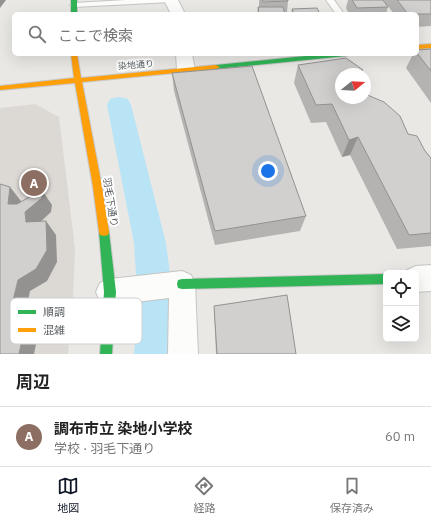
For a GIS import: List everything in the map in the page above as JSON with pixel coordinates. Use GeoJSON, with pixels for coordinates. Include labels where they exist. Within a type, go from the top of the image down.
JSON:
{"type":"FeatureCollection","features":[{"type":"Feature","properties":{"kind":"street"},"geometry":{"type":"LineString","coordinates":[[171,0],[177,12]]}},
{"type":"Feature","properties":{"kind":"street"},"geometry":{"type":"LineString","coordinates":[[419,47],[431,46]]}},
{"type":"Feature","properties":{"kind":"street","name":"羽毛下通り"},"geometry":{"type":"LineString","coordinates":[[74,56],[77,81],[91,148],[103,220],[110,298]]}},
{"type":"Feature","properties":{"kind":"street","name":"染地通り"},"geometry":{"type":"LineString","coordinates":[[0,88],[77,81],[185,62],[306,56]]}},
{"type":"Feature","properties":{"kind":"street"},"geometry":{"type":"LineString","coordinates":[[419,279],[431,278]]}},
{"type":"Feature","properties":{"kind":"street"},"geometry":{"type":"LineString","coordinates":[[110,292],[147,286],[383,279]]}},
{"type":"Feature","properties":{"kind":"street"},"geometry":{"type":"LineString","coordinates":[[180,285],[183,354]]}},
{"type":"Feature","properties":{"kind":"street","name":"羽毛下通り"},"geometry":{"type":"LineString","coordinates":[[106,354],[107,344]]}},
{"type":"Feature","properties":{"kind":"lane"},"geometry":{"type":"LineString","coordinates":[[74,6],[171,0]]}},
{"type":"Feature","properties":{"kind":"lane"},"geometry":{"type":"LineString","coordinates":[[330,0],[339,12]]}},
{"type":"Feature","properties":{"kind":"shaded area"},"geometry":{"type":"Polygon","coordinates":[[[35,104],[59,117],[75,249],[73,298],[10,298],[10,344],[69,344],[68,354],[0,354],[0,108],[35,104]]]}},
{"type":"Feature","properties":{"kind":"building"},"geometry":{"type":"Polygon","coordinates":[[[262,0],[288,0],[288,1],[263,2],[262,0]]]}},
{"type":"Feature","properties":{"kind":"building"},"geometry":{"type":"Polygon","coordinates":[[[352,0],[383,0],[388,7],[357,8],[352,0]]]}},
{"type":"Feature","properties":{"kind":"building"},"geometry":{"type":"Polygon","coordinates":[[[397,0],[431,0],[431,14],[406,12],[397,0]]]}},
{"type":"Feature","properties":{"kind":"building"},"geometry":{"type":"Polygon","coordinates":[[[258,7],[283,7],[284,12],[259,12],[258,7]]]}},
{"type":"Feature","properties":{"kind":"building"},"geometry":{"type":"Polygon","coordinates":[[[317,8],[319,12],[293,12],[292,9],[317,8]]]}},
{"type":"Feature","properties":{"kind":"building"},"geometry":{"type":"Polygon","coordinates":[[[431,49],[431,71],[419,56],[419,50],[431,49]]]}},
{"type":"Feature","properties":{"kind":"building"},"geometry":{"type":"Polygon","coordinates":[[[346,58],[360,68],[335,68],[335,104],[371,104],[371,97],[384,102],[400,116],[408,134],[417,136],[425,151],[431,158],[431,233],[409,235],[358,137],[349,140],[332,104],[316,105],[298,65],[346,58]]]}},
{"type":"Feature","properties":{"kind":"building"},"geometry":{"type":"Polygon","coordinates":[[[252,66],[306,216],[215,231],[172,73],[252,66]]]}},
{"type":"Feature","properties":{"kind":"building"},"geometry":{"type":"Polygon","coordinates":[[[0,184],[10,187],[8,204],[17,204],[42,190],[42,198],[25,212],[26,222],[46,221],[47,250],[36,269],[18,280],[14,298],[10,298],[10,344],[21,344],[19,354],[0,354],[0,184]]]}},
{"type":"Feature","properties":{"kind":"building"},"geometry":{"type":"Polygon","coordinates":[[[287,295],[296,354],[217,354],[214,306],[287,295]]]}},
{"type":"Feature","properties":{"kind":"waterway"},"geometry":{"type":"LineString","coordinates":[[119,105],[150,243],[156,305],[154,354]]}},
{"type":"Feature","properties":{"kind":"traffic: fast"},"geometry":{"type":"LineString","coordinates":[[74,0],[74,12]]}},
{"type":"Feature","properties":{"kind":"traffic: fast"},"geometry":{"type":"LineString","coordinates":[[216,67],[326,56]]}},
{"type":"Feature","properties":{"kind":"traffic: fast"},"geometry":{"type":"LineString","coordinates":[[104,232],[110,298]]}},
{"type":"Feature","properties":{"kind":"traffic: fast"},"geometry":{"type":"LineString","coordinates":[[182,284],[383,279]]}},
{"type":"Feature","properties":{"kind":"traffic: fast"},"geometry":{"type":"LineString","coordinates":[[106,354],[107,344]]}},
{"type":"Feature","properties":{"kind":"traffic: slow"},"geometry":{"type":"LineString","coordinates":[[419,47],[431,46]]}},
{"type":"Feature","properties":{"kind":"traffic: slow"},"geometry":{"type":"LineString","coordinates":[[74,56],[98,187],[104,232]]}},
{"type":"Feature","properties":{"kind":"traffic: slow"},"geometry":{"type":"LineString","coordinates":[[0,88],[216,67]]}},
{"type":"Feature","properties":{"kind":"place","name":"調布市立 染地小学校"},"geometry":{"type":"Point","coordinates":[34,183]}}]}
